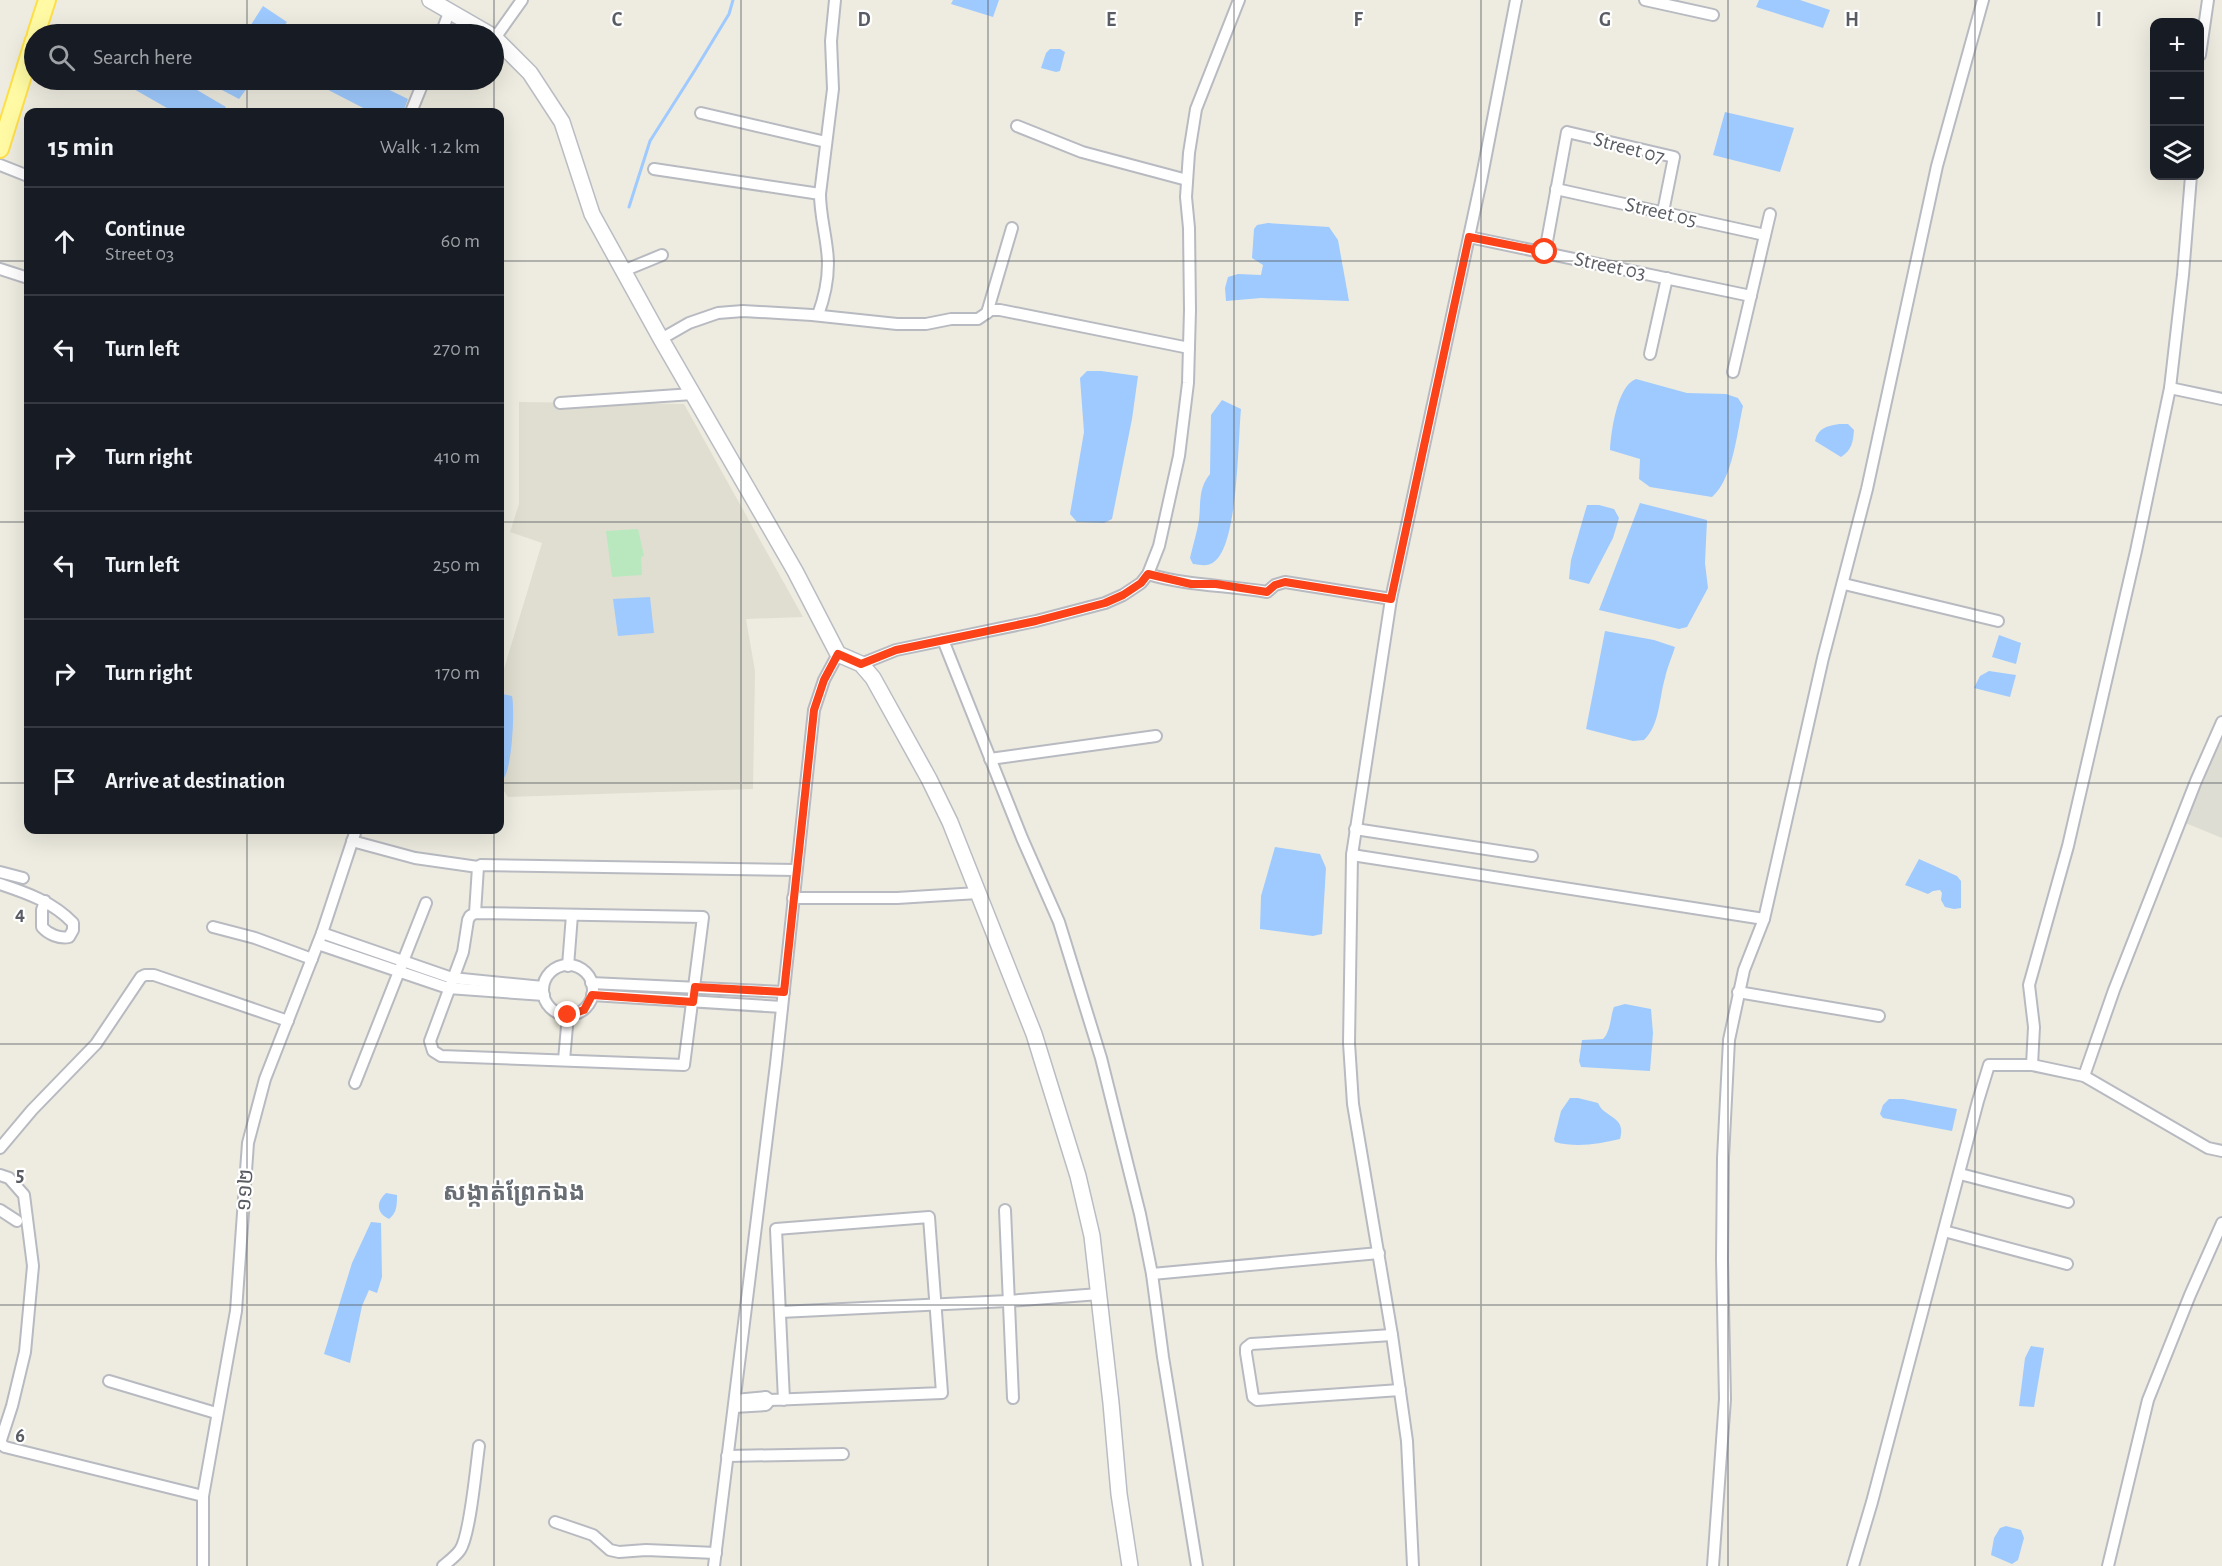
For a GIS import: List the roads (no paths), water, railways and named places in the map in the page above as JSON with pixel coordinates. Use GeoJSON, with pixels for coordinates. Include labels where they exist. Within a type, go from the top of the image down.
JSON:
{"type":"FeatureCollection","features":[{"type":"Feature","properties":{"kind":"main road"},"geometry":{"type":"LineString","coordinates":[[39,24],[47,0]]}},
{"type":"Feature","properties":{"kind":"main road"},"geometry":{"type":"LineString","coordinates":[[0,149],[24,72]]}},
{"type":"Feature","properties":{"kind":"street"},"geometry":{"type":"LineString","coordinates":[[430,0],[451,5],[476,24]]}},
{"type":"Feature","properties":{"kind":"street"},"geometry":{"type":"LineString","coordinates":[[503,24],[522,0]]}},
{"type":"Feature","properties":{"kind":"street"},"geometry":{"type":"LineString","coordinates":[[818,315],[825,296],[827,253],[820,194],[833,89],[831,41],[835,0]]}},
{"type":"Feature","properties":{"kind":"street"},"geometry":{"type":"LineString","coordinates":[[861,664],[896,650],[1036,621],[1105,603],[1141,583],[1148,574],[1159,546],[1179,456],[1188,383],[1188,153],[1196,109],[1239,0]]}},
{"type":"Feature","properties":{"kind":"street"},"geometry":{"type":"LineString","coordinates":[[1413,1566],[1407,1441],[1379,1253],[1353,1104],[1349,1043],[1352,855],[1391,599],[1469,237],[1516,0]]}},
{"type":"Feature","properties":{"kind":"street"},"geometry":{"type":"LineString","coordinates":[[1645,0],[1713,15]]}},
{"type":"Feature","properties":{"kind":"street"},"geometry":{"type":"LineString","coordinates":[[1713,1566],[1725,1399],[1722,1259],[1729,1040],[1738,992],[1764,919],[1823,658],[1867,489],[1937,166],[1983,0]]}},
{"type":"Feature","properties":{"kind":"street"},"geometry":{"type":"LineString","coordinates":[[2204,24],[2208,0]]}},
{"type":"Feature","properties":{"kind":"street"},"geometry":{"type":"LineString","coordinates":[[444,24],[451,5]]}},
{"type":"Feature","properties":{"kind":"street"},"geometry":{"type":"LineString","coordinates":[[504,48],[530,73],[562,122],[592,214],[661,339],[771,527],[838,654],[861,664],[873,678],[950,822],[1034,1034],[1078,1176],[1092,1236],[1119,1494],[1130,1566]]}},
{"type":"Feature","properties":{"kind":"street"},"geometry":{"type":"LineString","coordinates":[[413,108],[420,90]]}},
{"type":"Feature","properties":{"kind":"street"},"geometry":{"type":"LineString","coordinates":[[700,113],[826,142]]}},
{"type":"Feature","properties":{"kind":"street"},"geometry":{"type":"LineString","coordinates":[[1017,126],[1082,152],[1187,180]]}},
{"type":"Feature","properties":{"kind":"street","name":"Street 07"},"geometry":{"type":"LineString","coordinates":[[1556,189],[1567,132],[1674,157],[1663,213]]}},
{"type":"Feature","properties":{"kind":"street"},"geometry":{"type":"LineString","coordinates":[[0,165],[24,174]]}},
{"type":"Feature","properties":{"kind":"street"},"geometry":{"type":"LineString","coordinates":[[654,169],[820,194]]}},
{"type":"Feature","properties":{"kind":"street"},"geometry":{"type":"LineString","coordinates":[[2032,1065],[2034,1028],[2029,985],[2068,846],[2136,551],[2170,388],[2191,180]]}},
{"type":"Feature","properties":{"kind":"street"},"geometry":{"type":"LineString","coordinates":[[1545,252],[1556,189]]}},
{"type":"Feature","properties":{"kind":"street","name":"Street 05"},"geometry":{"type":"LineString","coordinates":[[1556,189],[1765,236]]}},
{"type":"Feature","properties":{"kind":"street"},"geometry":{"type":"LineString","coordinates":[[1733,372],[1770,214]]}},
{"type":"Feature","properties":{"kind":"street"},"geometry":{"type":"LineString","coordinates":[[987,313],[1012,228]]}},
{"type":"Feature","properties":{"kind":"street","name":"Street 03"},"geometry":{"type":"LineString","coordinates":[[1469,237],[1751,296]]}},
{"type":"Feature","properties":{"kind":"street"},"geometry":{"type":"LineString","coordinates":[[623,271],[662,255]]}},
{"type":"Feature","properties":{"kind":"street"},"geometry":{"type":"LineString","coordinates":[[0,269],[24,277]]}},
{"type":"Feature","properties":{"kind":"street"},"geometry":{"type":"LineString","coordinates":[[1650,354],[1667,278]]}},
{"type":"Feature","properties":{"kind":"street"},"geometry":{"type":"LineString","coordinates":[[661,339],[688,323],[718,313],[743,311],[818,315],[897,324],[926,324],[951,319],[978,320],[991,310],[1000,309],[1189,348]]}},
{"type":"Feature","properties":{"kind":"street"},"geometry":{"type":"LineString","coordinates":[[2170,388],[2222,399]]}},
{"type":"Feature","properties":{"kind":"street"},"geometry":{"type":"LineString","coordinates":[[560,402],[693,394]]}},
{"type":"Feature","properties":{"kind":"street"},"geometry":{"type":"LineString","coordinates":[[1148,574],[1191,584],[1216,584],[1267,592],[1275,585],[1285,582],[1391,599]]}},
{"type":"Feature","properties":{"kind":"street"},"geometry":{"type":"LineString","coordinates":[[1844,584],[1998,621]]}},
{"type":"Feature","properties":{"kind":"street"},"geometry":{"type":"LineString","coordinates":[[943,640],[1038,877],[1059,922],[1101,1058],[1140,1214],[1152,1274],[1197,1566]]}},
{"type":"Feature","properties":{"kind":"street"},"geometry":{"type":"LineString","coordinates":[[714,1566],[784,992],[814,710],[824,680],[838,654]]}},
{"type":"Feature","properties":{"kind":"street"},"geometry":{"type":"LineString","coordinates":[[2084,1076],[2122,968],[2196,781],[2222,722]]}},
{"type":"Feature","properties":{"kind":"street"},"geometry":{"type":"LineString","coordinates":[[990,759],[1156,736]]}},
{"type":"Feature","properties":{"kind":"street"},"geometry":{"type":"LineString","coordinates":[[1355,829],[1532,856]]}},
{"type":"Feature","properties":{"kind":"street","name":"១១២"},"geometry":{"type":"LineString","coordinates":[[203,1566],[203,1497],[216,1413],[236,1311],[248,1143],[265,1079],[320,939],[355,834]]}},
{"type":"Feature","properties":{"kind":"street"},"geometry":{"type":"LineString","coordinates":[[352,841],[415,858],[478,867],[481,865],[796,870]]}},
{"type":"Feature","properties":{"kind":"street"},"geometry":{"type":"LineString","coordinates":[[1352,855],[1764,919]]}},
{"type":"Feature","properties":{"kind":"street"},"geometry":{"type":"LineString","coordinates":[[475,913],[478,867]]}},
{"type":"Feature","properties":{"kind":"street"},"geometry":{"type":"LineString","coordinates":[[0,872],[23,878]]}},
{"type":"Feature","properties":{"kind":"street"},"geometry":{"type":"LineString","coordinates":[[0,884],[45,901]]}},
{"type":"Feature","properties":{"kind":"street"},"geometry":{"type":"LineString","coordinates":[[794,898],[897,898],[978,893]]}},
{"type":"Feature","properties":{"kind":"street"},"geometry":{"type":"LineString","coordinates":[[356,1083],[426,903]]}},
{"type":"Feature","properties":{"kind":"street"},"geometry":{"type":"LineString","coordinates":[[475,913],[572,915],[703,917],[684,1065],[441,1056],[433,1051],[430,1041],[463,952],[470,916],[475,913]]}},
{"type":"Feature","properties":{"kind":"street"},"geometry":{"type":"LineString","coordinates":[[568,966],[572,915]]}},
{"type":"Feature","properties":{"kind":"street"},"geometry":{"type":"LineString","coordinates":[[213,927],[255,938],[312,959]]}},
{"type":"Feature","properties":{"kind":"street"},"geometry":{"type":"LineString","coordinates":[[320,939],[450,983],[543,991]]}},
{"type":"Feature","properties":{"kind":"street"},"geometry":{"type":"LineString","coordinates":[[568,966],[581,970],[591,983],[592,995],[584,1010],[568,1015],[552,1010],[543,991],[545,980],[554,970],[568,966]]}},
{"type":"Feature","properties":{"kind":"street"},"geometry":{"type":"LineString","coordinates":[[0,1148],[32,1110],[96,1044],[141,977],[154,975],[288,1021]]}},
{"type":"Feature","properties":{"kind":"street"},"geometry":{"type":"LineString","coordinates":[[591,983],[784,992]]}},
{"type":"Feature","properties":{"kind":"street"},"geometry":{"type":"LineString","coordinates":[[1738,992],[1879,1016]]}},
{"type":"Feature","properties":{"kind":"street"},"geometry":{"type":"LineString","coordinates":[[592,995],[782,1007]]}},
{"type":"Feature","properties":{"kind":"street"},"geometry":{"type":"LineString","coordinates":[[564,1060],[568,1015]]}},
{"type":"Feature","properties":{"kind":"street"},"geometry":{"type":"LineString","coordinates":[[1853,1566],[1989,1065],[2032,1065],[2084,1076],[2208,1148],[2222,1151]]}},
{"type":"Feature","properties":{"kind":"street"},"geometry":{"type":"LineString","coordinates":[[1960,1174],[2068,1202]]}},
{"type":"Feature","properties":{"kind":"street"},"geometry":{"type":"LineString","coordinates":[[0,1175],[9,1178],[24,1195],[33,1266],[25,1352],[0,1443],[6,1447],[39,1456],[203,1497]]}},
{"type":"Feature","properties":{"kind":"street"},"geometry":{"type":"LineString","coordinates":[[0,1210],[17,1221]]}},
{"type":"Feature","properties":{"kind":"street"},"geometry":{"type":"LineString","coordinates":[[1005,1210],[1013,1398]]}},
{"type":"Feature","properties":{"kind":"street"},"geometry":{"type":"LineString","coordinates":[[735,1404],[766,1405],[771,1400],[784,1400],[942,1393],[930,1217],[776,1229],[784,1400]]}},
{"type":"Feature","properties":{"kind":"street"},"geometry":{"type":"LineString","coordinates":[[2108,1566],[2148,1400],[2222,1222]]}},
{"type":"Feature","properties":{"kind":"street"},"geometry":{"type":"LineString","coordinates":[[1944,1232],[2067,1264]]}},
{"type":"Feature","properties":{"kind":"street"},"geometry":{"type":"LineString","coordinates":[[1152,1274],[1379,1253]]}},
{"type":"Feature","properties":{"kind":"street"},"geometry":{"type":"LineString","coordinates":[[780,1312],[1008,1301],[1099,1294]]}},
{"type":"Feature","properties":{"kind":"street"},"geometry":{"type":"LineString","coordinates":[[1392,1335],[1251,1344],[1246,1348],[1246,1353],[1253,1397],[1257,1400],[1400,1390]]}},
{"type":"Feature","properties":{"kind":"street"},"geometry":{"type":"LineString","coordinates":[[109,1381],[216,1413]]}},
{"type":"Feature","properties":{"kind":"street"},"geometry":{"type":"LineString","coordinates":[[443,1566],[460,1551],[464,1544],[479,1446]]}},
{"type":"Feature","properties":{"kind":"street"},"geometry":{"type":"LineString","coordinates":[[727,1456],[843,1454]]}},
{"type":"Feature","properties":{"kind":"street"},"geometry":{"type":"LineString","coordinates":[[555,1522],[593,1535],[610,1550],[619,1552],[646,1550],[716,1554]]}},
{"type":"Feature","properties":{"kind":"water"},"geometry":{"type":"Polygon","coordinates":[[[953,0],[999,0],[993,17],[951,4],[953,0]]]}},
{"type":"Feature","properties":{"kind":"water"},"geometry":{"type":"Polygon","coordinates":[[[1759,0],[1800,0],[1830,10],[1823,28],[1756,7],[1759,0]]]}},
{"type":"Feature","properties":{"kind":"water"},"geometry":{"type":"Polygon","coordinates":[[[263,6],[287,22],[286,24],[251,24],[263,6]]]}},
{"type":"Feature","properties":{"kind":"water"},"geometry":{"type":"Polygon","coordinates":[[[1050,49],[1060,49],[1065,52],[1060,71],[1041,68],[1046,53],[1050,49]]]}},
{"type":"Feature","properties":{"kind":"water"},"geometry":{"type":"Polygon","coordinates":[[[136,90],[197,90],[226,107],[225,108],[167,108],[136,90]]]}},
{"type":"Feature","properties":{"kind":"water"},"geometry":{"type":"Polygon","coordinates":[[[222,90],[246,90],[239,99],[222,90]]]}},
{"type":"Feature","properties":{"kind":"water"},"geometry":{"type":"Polygon","coordinates":[[[328,90],[390,90],[408,99],[405,108],[363,108],[328,90]]]}},
{"type":"Feature","properties":{"kind":"water"},"geometry":{"type":"Polygon","coordinates":[[[1725,112],[1794,128],[1780,172],[1713,155],[1725,112]]]}},
{"type":"Feature","properties":{"kind":"water"},"geometry":{"type":"Polygon","coordinates":[[[1268,223],[1329,227],[1338,240],[1349,301],[1261,298],[1226,301],[1225,288],[1228,277],[1238,274],[1261,275],[1263,265],[1252,258],[1254,229],[1257,225],[1268,223]]]}},
{"type":"Feature","properties":{"kind":"water"},"geometry":{"type":"Polygon","coordinates":[[[1087,371],[1138,376],[1112,519],[1104,523],[1077,522],[1070,514],[1084,432],[1080,378],[1087,371]]]}},
{"type":"Feature","properties":{"kind":"water"},"geometry":{"type":"Polygon","coordinates":[[[1636,379],[1687,393],[1726,394],[1738,398],[1743,406],[1733,455],[1725,479],[1712,497],[1650,487],[1639,479],[1640,459],[1610,450],[1616,410],[1629,383],[1636,379]]]}},
{"type":"Feature","properties":{"kind":"water"},"geometry":{"type":"Polygon","coordinates":[[[1222,400],[1241,409],[1233,513],[1223,551],[1213,563],[1193,564],[1190,558],[1199,520],[1202,490],[1210,474],[1211,415],[1222,400]]]}},
{"type":"Feature","properties":{"kind":"water"},"geometry":{"type":"Polygon","coordinates":[[[1848,424],[1854,430],[1848,452],[1841,457],[1815,441],[1818,433],[1824,428],[1848,424]]]}},
{"type":"Feature","properties":{"kind":"water"},"geometry":{"type":"Polygon","coordinates":[[[1640,503],[1707,520],[1705,563],[1708,588],[1687,627],[1679,629],[1599,610],[1640,503]]]}},
{"type":"Feature","properties":{"kind":"water"},"geometry":{"type":"Polygon","coordinates":[[[1587,505],[1614,509],[1619,518],[1613,538],[1589,584],[1569,579],[1571,560],[1587,505]]]}},
{"type":"Feature","properties":{"kind":"water"},"geometry":{"type":"Polygon","coordinates":[[[650,597],[654,633],[618,636],[613,599],[650,597]]]}},
{"type":"Feature","properties":{"kind":"water"},"geometry":{"type":"Polygon","coordinates":[[[1605,631],[1654,640],[1675,647],[1666,674],[1656,719],[1644,740],[1633,741],[1586,729],[1605,631]]]}},
{"type":"Feature","properties":{"kind":"water"},"geometry":{"type":"Polygon","coordinates":[[[1999,635],[2021,643],[2016,664],[1992,657],[1999,635]]]}},
{"type":"Feature","properties":{"kind":"water"},"geometry":{"type":"Polygon","coordinates":[[[1989,671],[2016,675],[2010,697],[1974,688],[1980,676],[1989,671]]]}},
{"type":"Feature","properties":{"kind":"water"},"geometry":{"type":"Polygon","coordinates":[[[504,694],[512,696],[513,712],[510,758],[505,777],[504,694]]]}},
{"type":"Feature","properties":{"kind":"water"},"geometry":{"type":"Polygon","coordinates":[[[1275,847],[1320,854],[1326,868],[1322,934],[1313,936],[1260,929],[1261,896],[1275,847]]]}},
{"type":"Feature","properties":{"kind":"water"},"geometry":{"type":"Polygon","coordinates":[[[1919,859],[1957,876],[1961,881],[1961,908],[1945,907],[1941,900],[1940,890],[1928,894],[1905,885],[1919,859]]]}},
{"type":"Feature","properties":{"kind":"water"},"geometry":{"type":"Polygon","coordinates":[[[1625,1004],[1651,1009],[1653,1033],[1650,1071],[1581,1067],[1579,1061],[1582,1040],[1603,1039],[1609,1028],[1614,1007],[1625,1004]]]}},
{"type":"Feature","properties":{"kind":"water"},"geometry":{"type":"Polygon","coordinates":[[[1570,1098],[1598,1103],[1618,1121],[1621,1131],[1620,1139],[1579,1145],[1555,1142],[1561,1111],[1570,1098]]]}},
{"type":"Feature","properties":{"kind":"water"},"geometry":{"type":"Polygon","coordinates":[[[1889,1099],[1903,1099],[1957,1109],[1952,1131],[1883,1118],[1880,1114],[1883,1105],[1889,1099]]]}},
{"type":"Feature","properties":{"kind":"water"},"geometry":{"type":"Polygon","coordinates":[[[386,1193],[397,1195],[395,1211],[389,1219],[382,1214],[379,1207],[380,1200],[386,1193]]]}},
{"type":"Feature","properties":{"kind":"water"},"geometry":{"type":"Polygon","coordinates":[[[371,1222],[381,1223],[382,1277],[377,1293],[369,1290],[362,1306],[350,1363],[324,1354],[352,1263],[371,1222]]]}},
{"type":"Feature","properties":{"kind":"water"},"geometry":{"type":"Polygon","coordinates":[[[2031,1346],[2044,1348],[2034,1407],[2019,1406],[2025,1358],[2031,1346]]]}},
{"type":"Feature","properties":{"kind":"water"},"geometry":{"type":"Polygon","coordinates":[[[2006,1526],[2021,1530],[2024,1538],[2018,1560],[2012,1564],[1991,1555],[1994,1538],[2000,1528],[2006,1526]]]}},
{"type":"Feature","properties":{"kind":"waterway"},"geometry":{"type":"LineString","coordinates":[[629,207],[650,141],[729,14],[733,0]]}},
{"type":"Feature","properties":{"kind":"district","name":"សង្កាត់ព្រែកឯង"},"geometry":{"type":"Point","coordinates":[514,1193]}}]}
